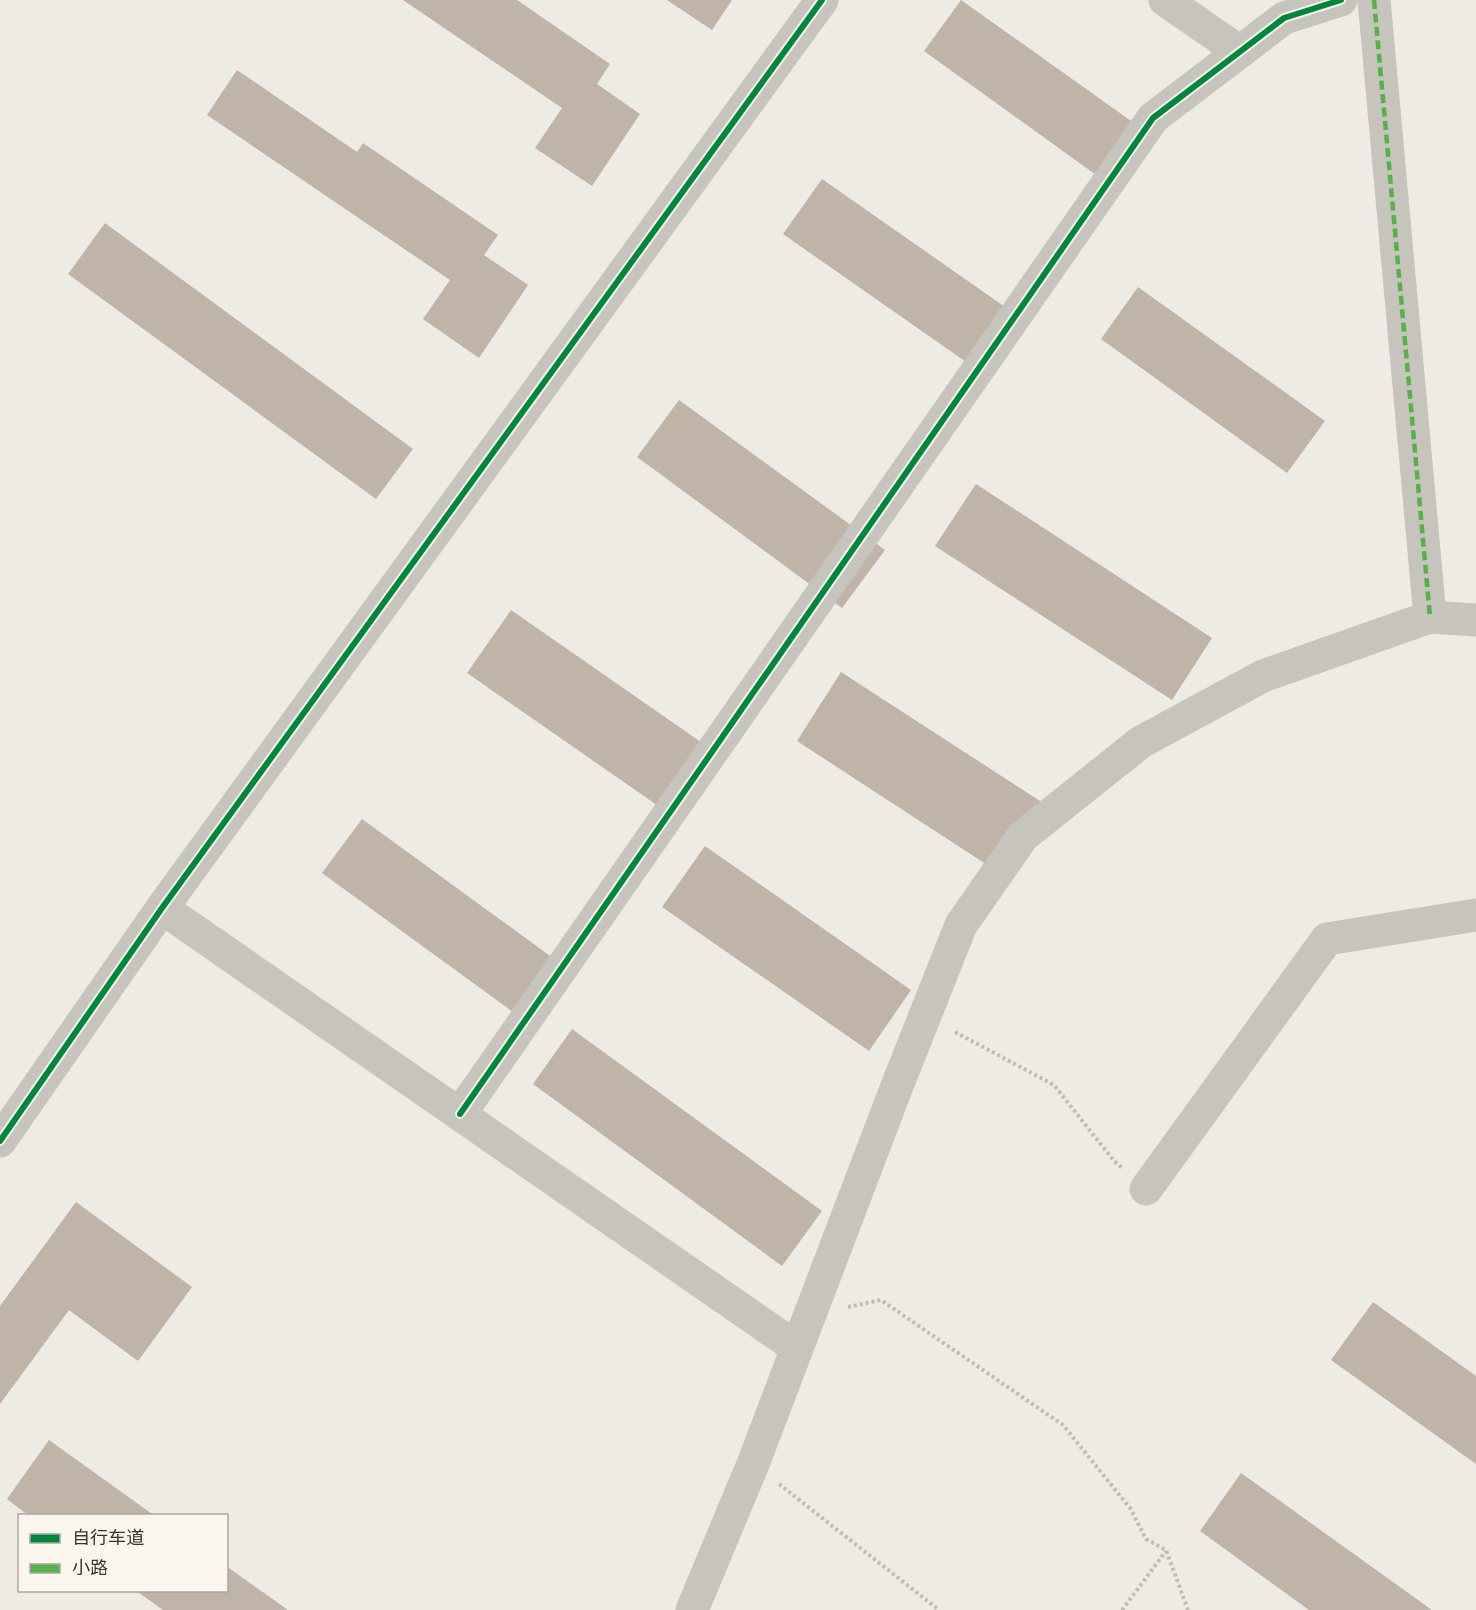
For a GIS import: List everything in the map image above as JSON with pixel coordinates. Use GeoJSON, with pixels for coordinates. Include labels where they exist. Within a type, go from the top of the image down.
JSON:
{"type":"FeatureCollection","features":[{"type":"Feature","properties":{"kind":"street"},"geometry":{"type":"LineString","coordinates":[[0,1141],[162,908],[822,0]]}},
{"type":"Feature","properties":{"kind":"street"},"geometry":{"type":"LineString","coordinates":[[1165,0],[1240,52]]}},
{"type":"Feature","properties":{"kind":"street"},"geometry":{"type":"LineString","coordinates":[[460,1114],[1153,118],[1284,18],[1341,0]]}},
{"type":"Feature","properties":{"kind":"street"},"geometry":{"type":"LineString","coordinates":[[1374,0],[1430,617]]}},
{"type":"Feature","properties":{"kind":"street"},"geometry":{"type":"LineString","coordinates":[[692,1610],[753,1464],[961,925],[1023,836],[1141,742],[1263,676],[1430,617],[1476,621]]}},
{"type":"Feature","properties":{"kind":"street"},"geometry":{"type":"LineString","coordinates":[[162,908],[797,1348]]}},
{"type":"Feature","properties":{"kind":"street"},"geometry":{"type":"LineString","coordinates":[[1146,1189],[1327,939],[1476,915]]}},
{"type":"Feature","properties":{"kind":"path"},"geometry":{"type":"LineString","coordinates":[[925,1016],[1054,1085],[1114,1161],[1146,1189]]}},
{"type":"Feature","properties":{"kind":"path"},"geometry":{"type":"LineString","coordinates":[[810,1316],[881,1300],[1063,1425],[1130,1508],[1146,1539],[1166,1550],[1188,1610]]}},
{"type":"Feature","properties":{"kind":"path"},"geometry":{"type":"LineString","coordinates":[[753,1464],[939,1610]]}},
{"type":"Feature","properties":{"kind":"path"},"geometry":{"type":"LineString","coordinates":[[1122,1610],[1166,1550]]}},
{"type":"Feature","properties":{"kind":"building"},"geometry":{"type":"Polygon","coordinates":[[[403,0],[517,0],[610,64],[597,84],[640,114],[592,186],[535,148],[562,108],[403,0]]]}},
{"type":"Feature","properties":{"kind":"building"},"geometry":{"type":"Polygon","coordinates":[[[667,0],[732,0],[712,30],[667,0]]]}},
{"type":"Feature","properties":{"kind":"building"},"geometry":{"type":"Polygon","coordinates":[[[961,0],[1148,133],[1110,185],[924,51],[961,0]]]}},
{"type":"Feature","properties":{"kind":"building"},"geometry":{"type":"Polygon","coordinates":[[[237,70],[357,152],[363,143],[498,235],[484,255],[528,285],[479,358],[423,319],[450,280],[207,115],[237,70]]]}},
{"type":"Feature","properties":{"kind":"building"},"geometry":{"type":"Polygon","coordinates":[[[822,179],[1028,323],[989,378],[783,234],[822,179]]]}},
{"type":"Feature","properties":{"kind":"building"},"geometry":{"type":"Polygon","coordinates":[[[105,223],[413,449],[376,499],[68,274],[105,223]]]}},
{"type":"Feature","properties":{"kind":"building"},"geometry":{"type":"Polygon","coordinates":[[[1138,287],[1325,421],[1287,473],[1101,339],[1138,287]]]}},
{"type":"Feature","properties":{"kind":"building"},"geometry":{"type":"Polygon","coordinates":[[[679,400],[885,550],[842,608],[637,457],[679,400]]]}},
{"type":"Feature","properties":{"kind":"building"},"geometry":{"type":"Polygon","coordinates":[[[976,484],[1212,638],[1172,700],[935,546],[976,484]]]}},
{"type":"Feature","properties":{"kind":"building"},"geometry":{"type":"Polygon","coordinates":[[[511,610],[708,747],[664,810],[467,673],[511,610]]]}},
{"type":"Feature","properties":{"kind":"building"},"geometry":{"type":"Polygon","coordinates":[[[841,672],[1043,803],[998,872],[797,741],[841,672]]]}},
{"type":"Feature","properties":{"kind":"building"},"geometry":{"type":"Polygon","coordinates":[[[362,819],[564,966],[524,1020],[322,873],[362,819]]]}},
{"type":"Feature","properties":{"kind":"building"},"geometry":{"type":"Polygon","coordinates":[[[705,846],[911,990],[869,1051],[662,907],[705,846]]]}},
{"type":"Feature","properties":{"kind":"building"},"geometry":{"type":"Polygon","coordinates":[[[572,1029],[822,1211],[782,1266],[533,1084],[572,1029]]]}},
{"type":"Feature","properties":{"kind":"building"},"geometry":{"type":"Polygon","coordinates":[[[76,1202],[192,1287],[138,1361],[69,1310],[0,1404],[0,1306],[76,1202]]]}},
{"type":"Feature","properties":{"kind":"building"},"geometry":{"type":"Polygon","coordinates":[[[1373,1302],[1476,1376],[1476,1464],[1331,1360],[1373,1302]]]}},
{"type":"Feature","properties":{"kind":"building"},"geometry":{"type":"Polygon","coordinates":[[[49,1440],[152,1514],[26,1514],[7,1499],[49,1440]]]}},
{"type":"Feature","properties":{"kind":"building"},"geometry":{"type":"Polygon","coordinates":[[[1241,1473],[1432,1610],[1309,1610],[1200,1531],[1241,1473]]]}},
{"type":"Feature","properties":{"kind":"building"},"geometry":{"type":"Polygon","coordinates":[[[228,1567],[288,1610],[163,1610],[138,1592],[228,1592],[228,1567]]]}},
{"type":"Feature","properties":{"kind":"marked path"},"geometry":{"type":"LineString","coordinates":[[1374,0],[1430,617]]}},
{"type":"Feature","properties":{"kind":"cycle path"},"geometry":{"type":"LineString","coordinates":[[0,1141],[162,908],[822,0]]}},
{"type":"Feature","properties":{"kind":"cycle path"},"geometry":{"type":"LineString","coordinates":[[460,1114],[1153,118],[1284,18],[1341,0]]}}]}
